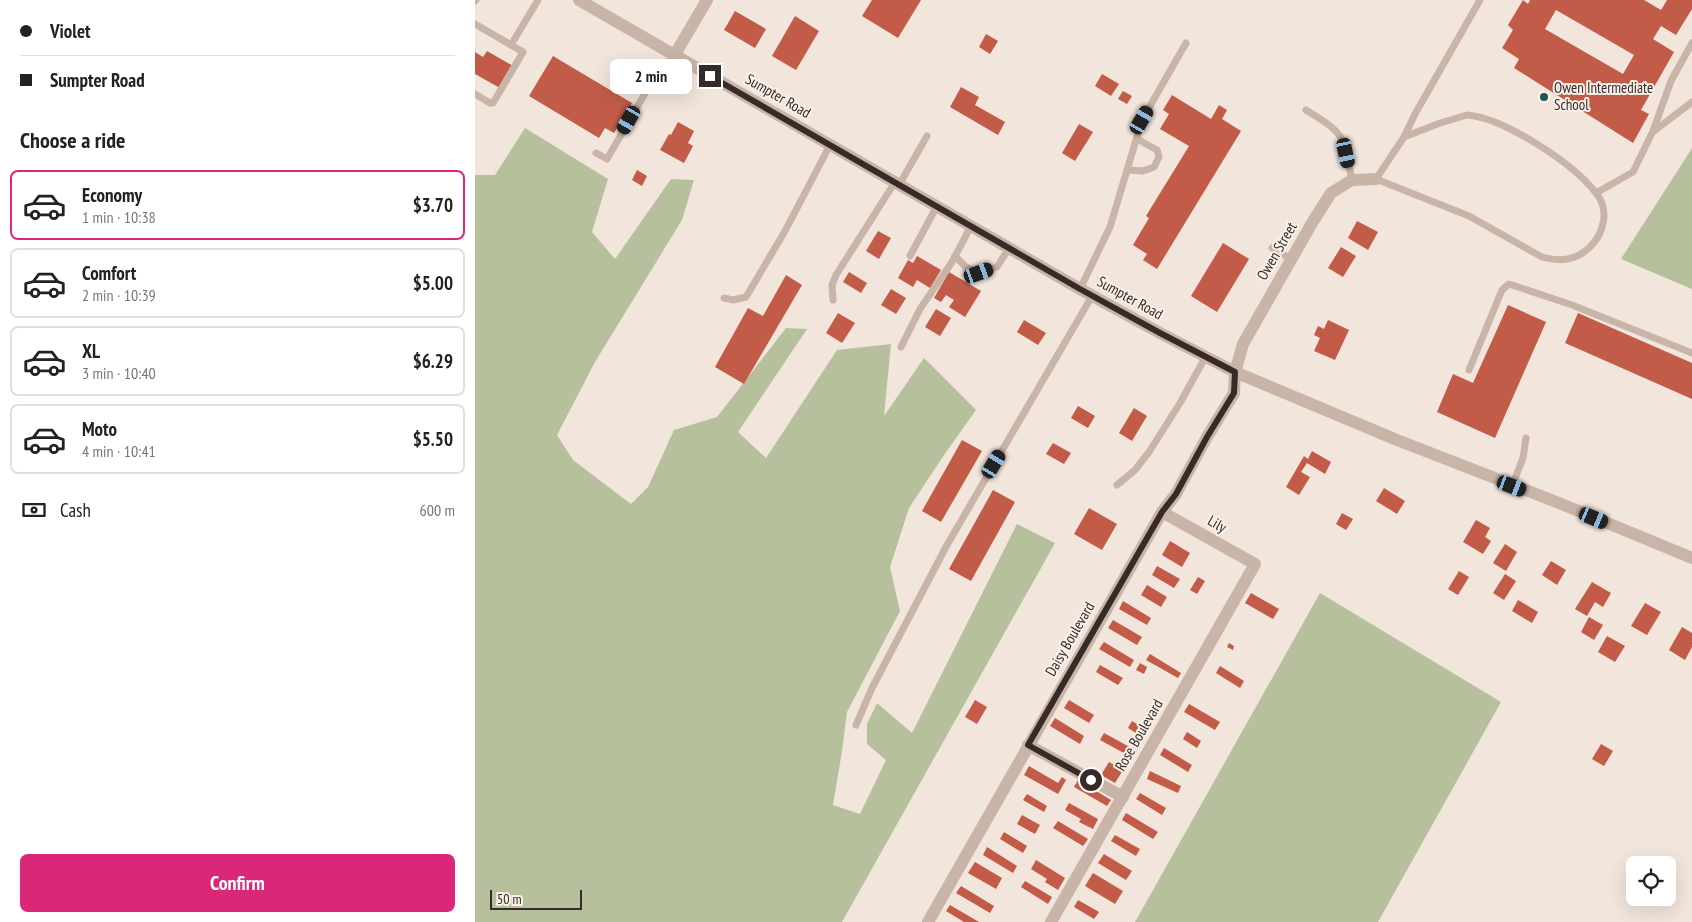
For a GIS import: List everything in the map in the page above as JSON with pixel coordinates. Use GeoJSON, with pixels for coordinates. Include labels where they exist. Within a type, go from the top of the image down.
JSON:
{"type":"FeatureCollection","features":[{"type":"Feature","properties":{"kind":"street"},"geometry":{"type":"LineString","coordinates":[[674,56],[707,0]]}},
{"type":"Feature","properties":{"kind":"street","name":"Sumpter Road"},"geometry":{"type":"LineString","coordinates":[[580,1],[1092,296],[1235,372],[1397,440],[1559,503],[1692,558]]}},
{"type":"Feature","properties":{"kind":"street","name":"Owen Street"},"geometry":{"type":"LineString","coordinates":[[1235,372],[1243,344],[1331,193],[1352,180],[1376,179]]}},
{"type":"Feature","properties":{"kind":"street","name":"Daisy Boulevard"},"geometry":{"type":"LineString","coordinates":[[928,922],[1162,512],[1176,494],[1207,437],[1234,393],[1235,372]]}},
{"type":"Feature","properties":{"kind":"street","name":"Lily"},"geometry":{"type":"LineString","coordinates":[[1162,512],[1255,564]]}},
{"type":"Feature","properties":{"kind":"street","name":"Rose Boulevard"},"geometry":{"type":"LineString","coordinates":[[1051,922],[1255,564]]}},
{"type":"Feature","properties":{"kind":"street"},"geometry":{"type":"LineString","coordinates":[[1028,745],[1123,797]]}},
{"type":"Feature","properties":{"kind":"lane"},"geometry":{"type":"LineString","coordinates":[[511,45],[538,0]]}},
{"type":"Feature","properties":{"kind":"lane"},"geometry":{"type":"LineString","coordinates":[[1404,137],[1467,115],[1499,123],[1535,143],[1582,178],[1596,193],[1603,208],[1604,221],[1601,233],[1596,242],[1587,250],[1569,259],[1555,261],[1531,251],[1469,216],[1376,179],[1404,137],[1415,114],[1480,0]]}},
{"type":"Feature","properties":{"kind":"lane"},"geometry":{"type":"LineString","coordinates":[[475,24],[523,52],[493,103],[475,94]]}},
{"type":"Feature","properties":{"kind":"lane"},"geometry":{"type":"LineString","coordinates":[[1080,289],[1110,227],[1142,120],[1186,43]]}},
{"type":"Feature","properties":{"kind":"lane"},"geometry":{"type":"LineString","coordinates":[[1596,193],[1633,172],[1653,131],[1671,81],[1692,43]]}},
{"type":"Feature","properties":{"kind":"lane"},"geometry":{"type":"LineString","coordinates":[[596,153],[607,159],[655,76],[674,56]]}},
{"type":"Feature","properties":{"kind":"lane"},"geometry":{"type":"LineString","coordinates":[[1653,131],[1692,102]]}},
{"type":"Feature","properties":{"kind":"lane"},"geometry":{"type":"LineString","coordinates":[[1306,110],[1340,136],[1352,180]]}},
{"type":"Feature","properties":{"kind":"lane"},"geometry":{"type":"LineString","coordinates":[[833,300],[832,285],[836,275],[927,136]]}},
{"type":"Feature","properties":{"kind":"lane"},"geometry":{"type":"LineString","coordinates":[[1128,170],[1143,171],[1154,167],[1159,157],[1157,150],[1137,139]]}},
{"type":"Feature","properties":{"kind":"lane"},"geometry":{"type":"LineString","coordinates":[[724,298],[733,300],[746,298],[785,231],[830,145]]}},
{"type":"Feature","properties":{"kind":"lane"},"geometry":{"type":"LineString","coordinates":[[910,256],[937,206]]}},
{"type":"Feature","properties":{"kind":"lane"},"geometry":{"type":"LineString","coordinates":[[901,347],[920,309],[955,256],[971,226]]}},
{"type":"Feature","properties":{"kind":"lane"},"geometry":{"type":"LineString","coordinates":[[955,256],[966,267],[979,273],[997,266],[1009,248]]}},
{"type":"Feature","properties":{"kind":"lane"},"geometry":{"type":"LineString","coordinates":[[1272,248],[1291,259]]}},
{"type":"Feature","properties":{"kind":"lane"},"geometry":{"type":"LineString","coordinates":[[1469,370],[1502,290],[1509,284],[1573,305],[1692,353]]}},
{"type":"Feature","properties":{"kind":"lane"},"geometry":{"type":"LineString","coordinates":[[857,725],[872,688],[947,545],[1092,296]]}},
{"type":"Feature","properties":{"kind":"lane"},"geometry":{"type":"LineString","coordinates":[[1117,484],[1135,470],[1149,452],[1180,404],[1206,356]]}},
{"type":"Feature","properties":{"kind":"lane"},"geometry":{"type":"LineString","coordinates":[[1512,486],[1523,458],[1526,438]]}},
{"type":"Feature","properties":{"kind":"green space"},"geometry":{"type":"Polygon","coordinates":[[[525,128],[608,179],[592,232],[615,259],[671,179],[694,180],[682,220],[595,362],[557,435],[573,460],[631,504],[648,487],[674,430],[717,417],[786,328],[807,329],[738,432],[766,458],[837,350],[891,344],[884,416],[924,358],[976,410],[909,508],[890,567],[900,611],[847,712],[833,805],[860,814],[886,760],[867,744],[867,724],[877,703],[912,733],[1017,524],[1055,543],[842,922],[475,922],[475,175],[495,175],[525,128]]]}},
{"type":"Feature","properties":{"kind":"green space"},"geometry":{"type":"Polygon","coordinates":[[[1692,148],[1692,289],[1621,259],[1692,148]]]}},
{"type":"Feature","properties":{"kind":"green space"},"geometry":{"type":"Polygon","coordinates":[[[1320,593],[1501,702],[1378,922],[1135,922],[1320,593]]]}},
{"type":"Feature","properties":{"kind":"building"},"geometry":{"type":"Polygon","coordinates":[[[872,0],[921,0],[898,38],[862,16],[872,0]]]}},
{"type":"Feature","properties":{"kind":"building"},"geometry":{"type":"Polygon","coordinates":[[[1523,0],[1528,4],[1530,0],[1644,0],[1661,10],[1667,0],[1692,0],[1692,9],[1676,35],[1661,26],[1653,39],[1674,52],[1641,110],[1649,114],[1633,143],[1514,68],[1519,59],[1502,48],[1513,30],[1508,25],[1523,0]],[[1556,10],[1545,29],[1623,74],[1634,55],[1556,10]]]}},
{"type":"Feature","properties":{"kind":"building"},"geometry":{"type":"Polygon","coordinates":[[[735,11],[766,29],[755,48],[724,30],[735,11]]]}},
{"type":"Feature","properties":{"kind":"building"},"geometry":{"type":"Polygon","coordinates":[[[795,16],[819,31],[796,70],[772,56],[795,16]]]}},
{"type":"Feature","properties":{"kind":"building"},"geometry":{"type":"Polygon","coordinates":[[[986,34],[998,41],[990,54],[979,47],[986,34]]]}},
{"type":"Feature","properties":{"kind":"building"},"geometry":{"type":"Polygon","coordinates":[[[487,51],[513,66],[500,88],[475,74],[475,52],[483,57],[487,51]]]}},
{"type":"Feature","properties":{"kind":"building"},"geometry":{"type":"Polygon","coordinates":[[[553,56],[632,103],[614,133],[605,128],[599,138],[529,96],[553,56]]]}},
{"type":"Feature","properties":{"kind":"building"},"geometry":{"type":"Polygon","coordinates":[[[1102,74],[1119,84],[1111,96],[1095,86],[1102,74]]]}},
{"type":"Feature","properties":{"kind":"building"},"geometry":{"type":"Polygon","coordinates":[[[961,87],[979,97],[975,105],[1005,122],[998,135],[950,107],[961,87]]]}},
{"type":"Feature","properties":{"kind":"building"},"geometry":{"type":"Polygon","coordinates":[[[1123,91],[1132,96],[1127,104],[1118,99],[1123,91]]]}},
{"type":"Feature","properties":{"kind":"building"},"geometry":{"type":"Polygon","coordinates":[[[1172,95],[1211,119],[1219,105],[1227,110],[1222,119],[1241,131],[1157,269],[1143,260],[1147,254],[1133,245],[1149,218],[1146,216],[1189,146],[1160,129],[1169,114],[1163,110],[1172,95]]]}},
{"type":"Feature","properties":{"kind":"building"},"geometry":{"type":"Polygon","coordinates":[[[678,122],[694,131],[688,143],[693,146],[684,163],[660,150],[678,122]]]}},
{"type":"Feature","properties":{"kind":"building"},"geometry":{"type":"Polygon","coordinates":[[[1079,124],[1093,132],[1075,161],[1062,153],[1079,124]]]}},
{"type":"Feature","properties":{"kind":"building"},"geometry":{"type":"Polygon","coordinates":[[[637,170],[647,176],[642,186],[632,180],[637,170]]]}},
{"type":"Feature","properties":{"kind":"building"},"geometry":{"type":"Polygon","coordinates":[[[1357,221],[1378,232],[1368,250],[1348,238],[1357,221]]]}},
{"type":"Feature","properties":{"kind":"building"},"geometry":{"type":"Polygon","coordinates":[[[878,231],[891,238],[879,259],[866,251],[878,231]]]}},
{"type":"Feature","properties":{"kind":"building"},"geometry":{"type":"Polygon","coordinates":[[[1223,243],[1249,259],[1217,312],[1191,296],[1223,243]]]}},
{"type":"Feature","properties":{"kind":"building"},"geometry":{"type":"Polygon","coordinates":[[[1341,247],[1356,256],[1343,277],[1328,268],[1341,247]]]}},
{"type":"Feature","properties":{"kind":"building"},"geometry":{"type":"Polygon","coordinates":[[[917,256],[941,270],[930,288],[917,280],[913,287],[898,278],[908,260],[913,263],[917,256]]]}},
{"type":"Feature","properties":{"kind":"building"},"geometry":{"type":"Polygon","coordinates":[[[849,272],[867,283],[861,293],[843,282],[849,272]]]}},
{"type":"Feature","properties":{"kind":"building"},"geometry":{"type":"Polygon","coordinates":[[[949,272],[981,291],[965,317],[949,307],[954,300],[946,295],[941,302],[934,298],[949,272]]]}},
{"type":"Feature","properties":{"kind":"building"},"geometry":{"type":"Polygon","coordinates":[[[786,275],[802,285],[744,384],[715,367],[748,308],[763,316],[786,275]]]}},
{"type":"Feature","properties":{"kind":"building"},"geometry":{"type":"Polygon","coordinates":[[[891,289],[906,298],[896,314],[881,305],[891,289]]]}},
{"type":"Feature","properties":{"kind":"building"},"geometry":{"type":"Polygon","coordinates":[[[1508,305],[1546,322],[1495,438],[1437,412],[1453,374],[1473,383],[1508,305]]]}},
{"type":"Feature","properties":{"kind":"building"},"geometry":{"type":"Polygon","coordinates":[[[936,309],[951,318],[940,336],[925,327],[936,309]]]}},
{"type":"Feature","properties":{"kind":"building"},"geometry":{"type":"Polygon","coordinates":[[[838,313],[855,323],[842,343],[826,333],[838,313]]]}},
{"type":"Feature","properties":{"kind":"building"},"geometry":{"type":"Polygon","coordinates":[[[1578,313],[1692,363],[1692,399],[1565,343],[1578,313]]]}},
{"type":"Feature","properties":{"kind":"building"},"geometry":{"type":"Polygon","coordinates":[[[1024,320],[1046,333],[1038,345],[1017,332],[1024,320]]]}},
{"type":"Feature","properties":{"kind":"building"},"geometry":{"type":"Polygon","coordinates":[[[1328,320],[1349,330],[1335,360],[1314,351],[1320,338],[1314,335],[1318,326],[1324,329],[1328,320]]]}},
{"type":"Feature","properties":{"kind":"building"},"geometry":{"type":"Polygon","coordinates":[[[1078,406],[1095,416],[1088,428],[1071,418],[1078,406]]]}},
{"type":"Feature","properties":{"kind":"building"},"geometry":{"type":"Polygon","coordinates":[[[1134,408],[1147,416],[1132,441],[1119,433],[1134,408]]]}},
{"type":"Feature","properties":{"kind":"building"},"geometry":{"type":"Polygon","coordinates":[[[962,440],[982,451],[941,522],[922,511],[962,440]]]}},
{"type":"Feature","properties":{"kind":"building"},"geometry":{"type":"Polygon","coordinates":[[[1053,443],[1071,453],[1064,464],[1046,454],[1053,443]]]}},
{"type":"Feature","properties":{"kind":"building"},"geometry":{"type":"Polygon","coordinates":[[[1312,451],[1331,462],[1325,474],[1307,463],[1301,472],[1310,477],[1299,495],[1286,487],[1304,456],[1308,459],[1312,451]]]}},
{"type":"Feature","properties":{"kind":"building"},"geometry":{"type":"Polygon","coordinates":[[[1384,488],[1405,501],[1397,514],[1376,501],[1384,488]]]}},
{"type":"Feature","properties":{"kind":"building"},"geometry":{"type":"Polygon","coordinates":[[[993,490],[1015,502],[971,581],[949,569],[993,490]]]}},
{"type":"Feature","properties":{"kind":"building"},"geometry":{"type":"Polygon","coordinates":[[[1089,508],[1117,524],[1102,550],[1074,534],[1089,508]]]}},
{"type":"Feature","properties":{"kind":"building"},"geometry":{"type":"Polygon","coordinates":[[[1342,513],[1353,519],[1346,530],[1336,524],[1342,513]]]}},
{"type":"Feature","properties":{"kind":"building"},"geometry":{"type":"Polygon","coordinates":[[[1476,520],[1490,528],[1485,537],[1491,541],[1483,554],[1463,542],[1476,520]]]}},
{"type":"Feature","properties":{"kind":"building"},"geometry":{"type":"Polygon","coordinates":[[[1170,541],[1190,553],[1182,567],[1162,555],[1170,541]]]}},
{"type":"Feature","properties":{"kind":"building"},"geometry":{"type":"Polygon","coordinates":[[[1505,544],[1517,552],[1506,571],[1493,563],[1505,544]]]}},
{"type":"Feature","properties":{"kind":"building"},"geometry":{"type":"Polygon","coordinates":[[[1551,561],[1566,570],[1557,585],[1542,575],[1551,561]]]}},
{"type":"Feature","properties":{"kind":"building"},"geometry":{"type":"Polygon","coordinates":[[[1157,566],[1180,579],[1174,588],[1152,575],[1157,566]]]}},
{"type":"Feature","properties":{"kind":"building"},"geometry":{"type":"Polygon","coordinates":[[[1459,571],[1469,577],[1458,595],[1448,589],[1459,571]]]}},
{"type":"Feature","properties":{"kind":"building"},"geometry":{"type":"Polygon","coordinates":[[[1505,574],[1516,581],[1504,600],[1493,593],[1505,574]]]}},
{"type":"Feature","properties":{"kind":"building"},"geometry":{"type":"Polygon","coordinates":[[[1198,577],[1205,581],[1197,594],[1190,590],[1198,577]]]}},
{"type":"Feature","properties":{"kind":"building"},"geometry":{"type":"Polygon","coordinates":[[[1592,582],[1611,593],[1603,607],[1595,602],[1587,616],[1575,609],[1592,582]]]}},
{"type":"Feature","properties":{"kind":"building"},"geometry":{"type":"Polygon","coordinates":[[[1147,585],[1167,597],[1161,607],[1141,595],[1147,585]]]}},
{"type":"Feature","properties":{"kind":"building"},"geometry":{"type":"Polygon","coordinates":[[[1251,593],[1279,609],[1273,619],[1245,603],[1251,593]]]}},
{"type":"Feature","properties":{"kind":"building"},"geometry":{"type":"Polygon","coordinates":[[[1518,600],[1538,612],[1532,623],[1512,611],[1518,600]]]}},
{"type":"Feature","properties":{"kind":"building"},"geometry":{"type":"Polygon","coordinates":[[[1123,601],[1151,618],[1147,625],[1119,609],[1123,601]]]}},
{"type":"Feature","properties":{"kind":"building"},"geometry":{"type":"Polygon","coordinates":[[[1645,603],[1661,612],[1647,635],[1631,626],[1645,603]]]}},
{"type":"Feature","properties":{"kind":"building"},"geometry":{"type":"Polygon","coordinates":[[[1589,617],[1603,625],[1594,640],[1581,632],[1589,617]]]}},
{"type":"Feature","properties":{"kind":"building"},"geometry":{"type":"Polygon","coordinates":[[[1113,620],[1142,637],[1137,645],[1108,628],[1113,620]]]}},
{"type":"Feature","properties":{"kind":"building"},"geometry":{"type":"Polygon","coordinates":[[[1682,627],[1692,633],[1692,647],[1685,660],[1669,650],[1682,627]]]}},
{"type":"Feature","properties":{"kind":"building"},"geometry":{"type":"Polygon","coordinates":[[[1607,636],[1625,646],[1615,662],[1598,652],[1607,636]]]}},
{"type":"Feature","properties":{"kind":"building"},"geometry":{"type":"Polygon","coordinates":[[[1104,642],[1134,660],[1130,667],[1099,649],[1104,642]]]}},
{"type":"Feature","properties":{"kind":"building"},"geometry":{"type":"Polygon","coordinates":[[[1229,643],[1234,646],[1233,650],[1227,647],[1229,643]]]}},
{"type":"Feature","properties":{"kind":"building"},"geometry":{"type":"Polygon","coordinates":[[[1150,654],[1181,673],[1178,678],[1146,660],[1150,654]]]}},
{"type":"Feature","properties":{"kind":"building"},"geometry":{"type":"Polygon","coordinates":[[[1140,663],[1147,667],[1144,674],[1136,670],[1140,663]]]}},
{"type":"Feature","properties":{"kind":"building"},"geometry":{"type":"Polygon","coordinates":[[[1100,665],[1123,678],[1118,685],[1096,672],[1100,665]]]}},
{"type":"Feature","properties":{"kind":"building"},"geometry":{"type":"Polygon","coordinates":[[[1220,666],[1244,681],[1240,688],[1216,673],[1220,666]]]}},
{"type":"Feature","properties":{"kind":"building"},"geometry":{"type":"Polygon","coordinates":[[[975,700],[987,707],[977,724],[965,717],[975,700]]]}},
{"type":"Feature","properties":{"kind":"building"},"geometry":{"type":"Polygon","coordinates":[[[1069,700],[1094,715],[1089,723],[1064,708],[1069,700]]]}},
{"type":"Feature","properties":{"kind":"building"},"geometry":{"type":"Polygon","coordinates":[[[1189,704],[1220,722],[1215,730],[1184,712],[1189,704]]]}},
{"type":"Feature","properties":{"kind":"building"},"geometry":{"type":"Polygon","coordinates":[[[1055,718],[1084,736],[1080,744],[1050,726],[1055,718]]]}},
{"type":"Feature","properties":{"kind":"building"},"geometry":{"type":"Polygon","coordinates":[[[1132,721],[1148,731],[1144,738],[1128,728],[1132,721]]]}},
{"type":"Feature","properties":{"kind":"building"},"geometry":{"type":"Polygon","coordinates":[[[1187,732],[1201,741],[1197,748],[1183,739],[1187,732]]]}},
{"type":"Feature","properties":{"kind":"building"},"geometry":{"type":"Polygon","coordinates":[[[1104,733],[1137,751],[1133,758],[1100,740],[1104,733]]]}},
{"type":"Feature","properties":{"kind":"building"},"geometry":{"type":"Polygon","coordinates":[[[1601,744],[1613,751],[1604,766],[1592,759],[1601,744]]]}},
{"type":"Feature","properties":{"kind":"building"},"geometry":{"type":"Polygon","coordinates":[[[1164,748],[1192,765],[1188,772],[1160,755],[1164,748]]]}},
{"type":"Feature","properties":{"kind":"building"},"geometry":{"type":"Polygon","coordinates":[[[1109,762],[1123,770],[1115,783],[1101,775],[1109,762]]]}},
{"type":"Feature","properties":{"kind":"building"},"geometry":{"type":"Polygon","coordinates":[[[1029,766],[1058,783],[1062,777],[1066,780],[1058,794],[1024,775],[1029,766]]]}},
{"type":"Feature","properties":{"kind":"building"},"geometry":{"type":"Polygon","coordinates":[[[1150,771],[1181,786],[1178,793],[1147,779],[1150,771]]]}},
{"type":"Feature","properties":{"kind":"building"},"geometry":{"type":"Polygon","coordinates":[[[1078,780],[1111,800],[1107,806],[1074,787],[1078,780]]]}},
{"type":"Feature","properties":{"kind":"building"},"geometry":{"type":"Polygon","coordinates":[[[1140,793],[1166,808],[1162,815],[1136,799],[1140,793]]]}},
{"type":"Feature","properties":{"kind":"building"},"geometry":{"type":"Polygon","coordinates":[[[1027,794],[1047,806],[1044,812],[1023,800],[1027,794]]]}},
{"type":"Feature","properties":{"kind":"building"},"geometry":{"type":"Polygon","coordinates":[[[1069,803],[1098,819],[1093,829],[1079,822],[1081,819],[1065,810],[1069,803]]]}},
{"type":"Feature","properties":{"kind":"building"},"geometry":{"type":"Polygon","coordinates":[[[1126,813],[1158,832],[1153,839],[1122,820],[1126,813]]]}},
{"type":"Feature","properties":{"kind":"building"},"geometry":{"type":"Polygon","coordinates":[[[1022,815],[1040,825],[1035,834],[1017,824],[1022,815]]]}},
{"type":"Feature","properties":{"kind":"building"},"geometry":{"type":"Polygon","coordinates":[[[1058,821],[1088,839],[1083,846],[1053,828],[1058,821]]]}},
{"type":"Feature","properties":{"kind":"building"},"geometry":{"type":"Polygon","coordinates":[[[1004,832],[1027,846],[1023,853],[1000,839],[1004,832]]]}},
{"type":"Feature","properties":{"kind":"building"},"geometry":{"type":"Polygon","coordinates":[[[1115,835],[1140,849],[1136,856],[1111,841],[1115,835]]]}},
{"type":"Feature","properties":{"kind":"building"},"geometry":{"type":"Polygon","coordinates":[[[987,847],[1017,866],[1013,873],[983,855],[987,847]]]}},
{"type":"Feature","properties":{"kind":"building"},"geometry":{"type":"Polygon","coordinates":[[[1104,854],[1132,871],[1126,880],[1098,863],[1104,854]]]}},
{"type":"Feature","properties":{"kind":"building"},"geometry":{"type":"Polygon","coordinates":[[[1036,860],[1065,878],[1058,890],[1045,882],[1047,879],[1031,869],[1036,860]]]}},
{"type":"Feature","properties":{"kind":"building"},"geometry":{"type":"Polygon","coordinates":[[[975,862],[1002,878],[996,889],[968,873],[975,862]]]}},
{"type":"Feature","properties":{"kind":"building"},"geometry":{"type":"Polygon","coordinates":[[[1093,873],[1123,891],[1115,904],[1085,886],[1093,873]]]}},
{"type":"Feature","properties":{"kind":"building"},"geometry":{"type":"Polygon","coordinates":[[[1025,881],[1052,897],[1048,904],[1021,887],[1025,881]]]}},
{"type":"Feature","properties":{"kind":"building"},"geometry":{"type":"Polygon","coordinates":[[[961,886],[994,906],[990,913],[956,893],[961,886]]]}},
{"type":"Feature","properties":{"kind":"building"},"geometry":{"type":"Polygon","coordinates":[[[1078,900],[1099,912],[1094,919],[1074,907],[1078,900]]]}},
{"type":"Feature","properties":{"kind":"building"},"geometry":{"type":"Polygon","coordinates":[[[950,905],[979,922],[964,922],[946,911],[950,905]]]}},
{"type":"Feature","properties":{"kind":"place","name":"Owen Intermediate School"},"geometry":{"type":"Point","coordinates":[1544,97]}},
{"type":"Feature","properties":{"kind":"route"},"geometry":{"type":"LineString","coordinates":[[710,76],[1080,289],[1235,372],[1234,393],[1207,437],[1176,494],[1162,512],[1028,745],[1091,780]]}}]}
